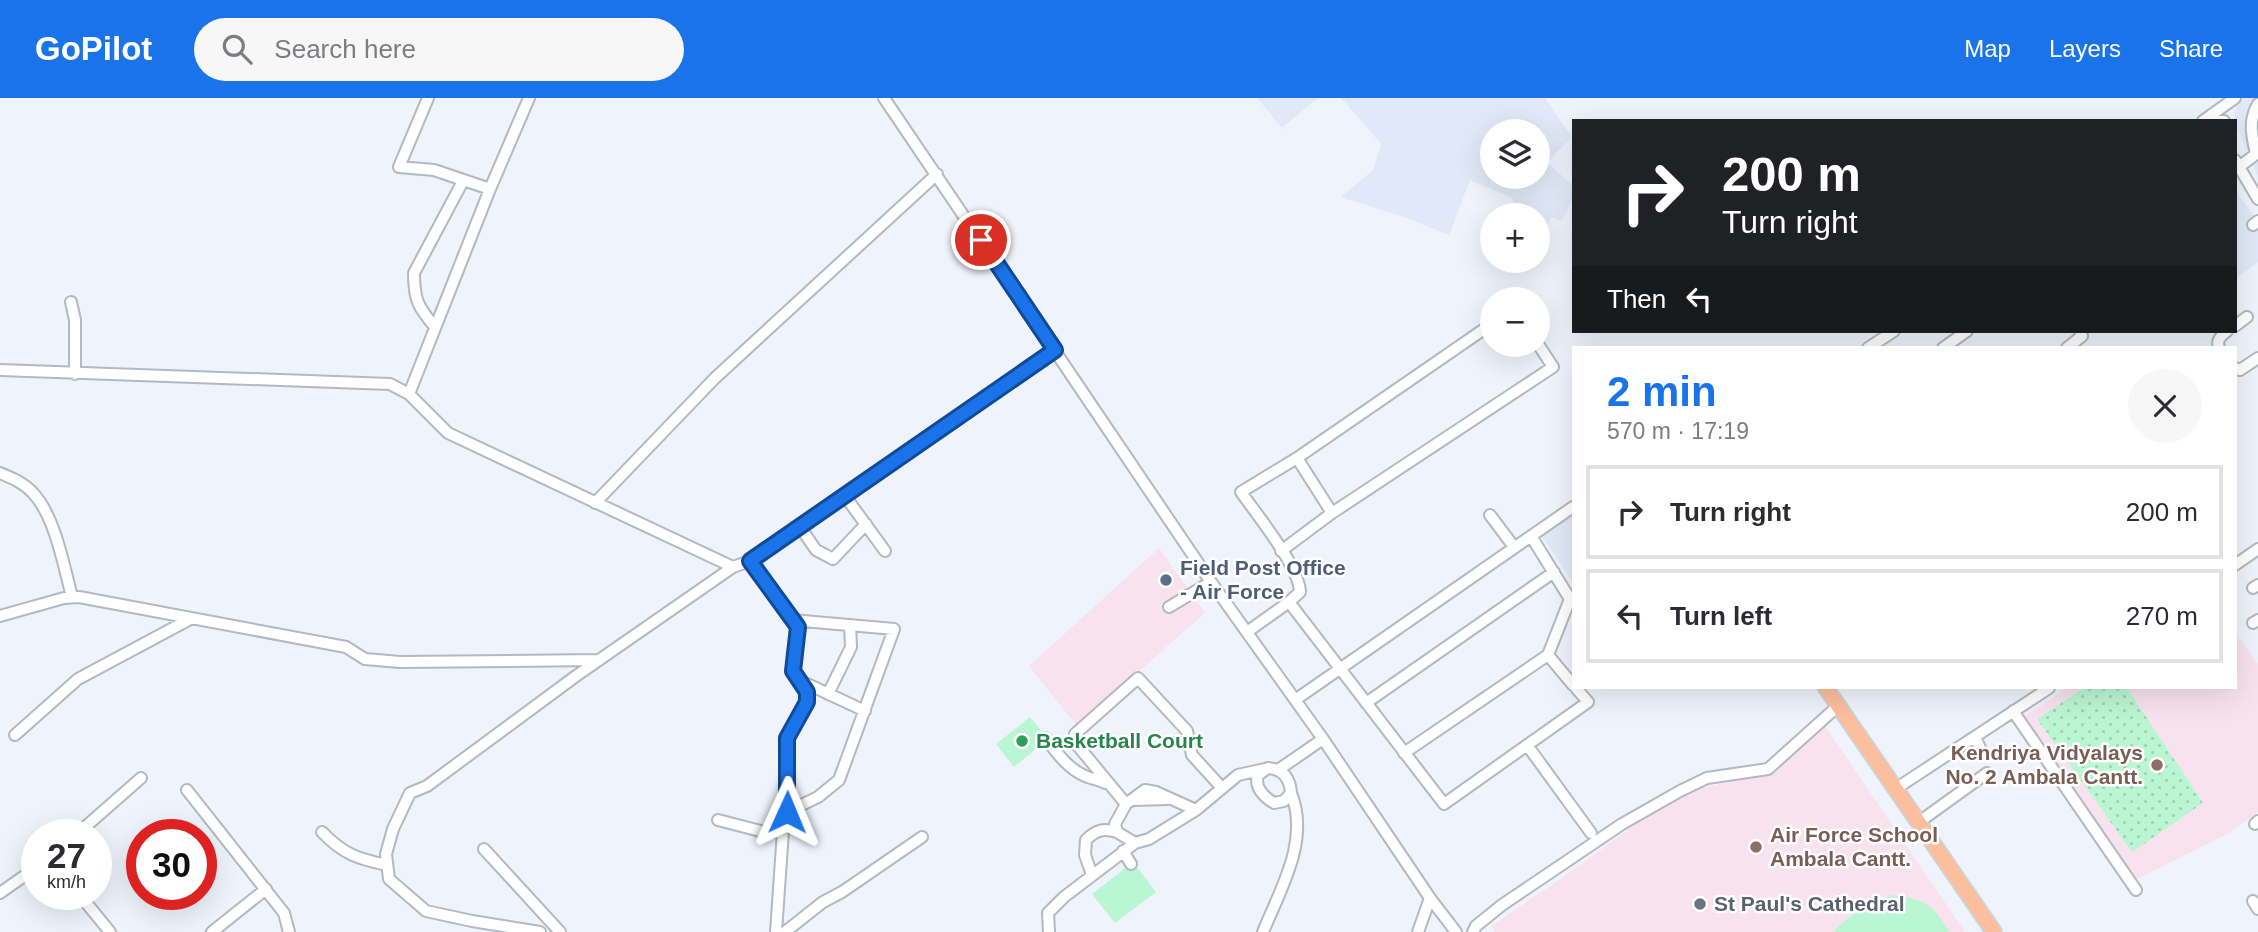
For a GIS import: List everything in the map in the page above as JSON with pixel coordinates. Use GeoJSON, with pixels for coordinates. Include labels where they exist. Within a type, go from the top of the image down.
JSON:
{"type":"FeatureCollection","features":[{"type":"Feature","properties":{"kind":"main road"},"geometry":{"type":"LineString","coordinates":[[1827,689],[1994,932]]}},
{"type":"Feature","properties":{"kind":"main road"},"geometry":{"type":"LineString","coordinates":[[1838,689],[2005,932]]}},
{"type":"Feature","properties":{"kind":"street"},"geometry":{"type":"LineString","coordinates":[[428,98],[399,167],[434,170],[490,189]]}},
{"type":"Feature","properties":{"kind":"street"},"geometry":{"type":"LineString","coordinates":[[408,394],[529,98]]}},
{"type":"Feature","properties":{"kind":"street"},"geometry":{"type":"LineString","coordinates":[[884,98],[1211,582],[1456,932]]}},
{"type":"Feature","properties":{"kind":"street"},"geometry":{"type":"LineString","coordinates":[[2215,119],[2232,101]]}},
{"type":"Feature","properties":{"kind":"street"},"geometry":{"type":"LineString","coordinates":[[2258,104],[2252,118],[2251,131],[2256,154],[2237,163],[2258,199]]}},
{"type":"Feature","properties":{"kind":"street"},"geometry":{"type":"LineString","coordinates":[[595,503],[715,378],[937,174]]}},
{"type":"Feature","properties":{"kind":"street"},"geometry":{"type":"LineString","coordinates":[[435,327],[419,309],[414,273],[463,181]]}},
{"type":"Feature","properties":{"kind":"street"},"geometry":{"type":"LineString","coordinates":[[71,302],[75,320],[75,374]]}},
{"type":"Feature","properties":{"kind":"street"},"geometry":{"type":"LineString","coordinates":[[2237,324],[2247,317]]}},
{"type":"Feature","properties":{"kind":"street"},"geometry":{"type":"LineString","coordinates":[[1247,632],[1290,603],[1300,592],[1300,584],[1241,492],[1297,458],[1480,332]]}},
{"type":"Feature","properties":{"kind":"street"},"geometry":{"type":"LineString","coordinates":[[1871,346],[1891,333]]}},
{"type":"Feature","properties":{"kind":"street"},"geometry":{"type":"LineString","coordinates":[[1946,346],[1964,333]]}},
{"type":"Feature","properties":{"kind":"street"},"geometry":{"type":"LineString","coordinates":[[2070,346],[2079,340],[2081,333]]}},
{"type":"Feature","properties":{"kind":"street"},"geometry":{"type":"LineString","coordinates":[[540,932],[426,911],[389,878],[386,854],[393,829],[410,793],[427,786],[599,660],[733,567],[750,561],[1055,350]]}},
{"type":"Feature","properties":{"kind":"street"},"geometry":{"type":"LineString","coordinates":[[1281,551],[1332,513],[1553,367],[1546,357]]}},
{"type":"Feature","properties":{"kind":"street"},"geometry":{"type":"LineString","coordinates":[[2237,369],[2240,370],[2258,358]]}},
{"type":"Feature","properties":{"kind":"street"},"geometry":{"type":"LineString","coordinates":[[0,370],[390,384],[408,394],[448,433],[733,567]]}},
{"type":"Feature","properties":{"kind":"street"},"geometry":{"type":"LineString","coordinates":[[1297,458],[1332,513]]}},
{"type":"Feature","properties":{"kind":"street"},"geometry":{"type":"LineString","coordinates":[[0,473],[23,485],[42,505],[62,557],[72,597]]}},
{"type":"Feature","properties":{"kind":"street"},"geometry":{"type":"LineString","coordinates":[[845,496],[885,551]]}},
{"type":"Feature","properties":{"kind":"street"},"geometry":{"type":"LineString","coordinates":[[1296,700],[1572,508]]}},
{"type":"Feature","properties":{"kind":"street"},"geometry":{"type":"LineString","coordinates":[[1490,514],[1514,547]]}},
{"type":"Feature","properties":{"kind":"street"},"geometry":{"type":"LineString","coordinates":[[800,527],[816,550],[833,559],[866,524]]}},
{"type":"Feature","properties":{"kind":"street"},"geometry":{"type":"LineString","coordinates":[[1404,754],[1548,656],[1570,598],[1531,536]]}},
{"type":"Feature","properties":{"kind":"street"},"geometry":{"type":"LineString","coordinates":[[2237,564],[2258,549]]}},
{"type":"Feature","properties":{"kind":"street"},"geometry":{"type":"LineString","coordinates":[[750,561],[798,627],[793,671],[807,692],[807,702],[787,738],[787,823],[783,831],[776,932]]}},
{"type":"Feature","properties":{"kind":"street"},"geometry":{"type":"LineString","coordinates":[[1366,703],[1554,572]]}},
{"type":"Feature","properties":{"kind":"street"},"geometry":{"type":"LineString","coordinates":[[1169,607],[1211,582]]}},
{"type":"Feature","properties":{"kind":"street"},"geometry":{"type":"LineString","coordinates":[[0,616],[72,597],[346,647],[365,659],[401,662],[599,660]]}},
{"type":"Feature","properties":{"kind":"street"},"geometry":{"type":"LineString","coordinates":[[1290,603],[1444,804],[1588,702],[1577,689]]}},
{"type":"Feature","properties":{"kind":"street"},"geometry":{"type":"LineString","coordinates":[[15,735],[78,679],[192,618]]}},
{"type":"Feature","properties":{"kind":"street"},"geometry":{"type":"LineString","coordinates":[[787,812],[818,797],[839,780],[894,629],[792,620]]}},
{"type":"Feature","properties":{"kind":"street"},"geometry":{"type":"LineString","coordinates":[[828,694],[851,647],[850,625]]}},
{"type":"Feature","properties":{"kind":"street"},"geometry":{"type":"LineString","coordinates":[[1548,656],[1572,684]]}},
{"type":"Feature","properties":{"kind":"street"},"geometry":{"type":"LineString","coordinates":[[1111,787],[1078,746],[1075,734],[1138,678],[1187,731],[1192,755],[1222,789]]}},
{"type":"Feature","properties":{"kind":"street"},"geometry":{"type":"LineString","coordinates":[[800,681],[865,711]]}},
{"type":"Feature","properties":{"kind":"street"},"geometry":{"type":"LineString","coordinates":[[1903,784],[2047,689]]}},
{"type":"Feature","properties":{"kind":"street"},"geometry":{"type":"LineString","coordinates":[[1473,932],[1476,926],[1502,905],[1622,824],[1680,791],[1707,778],[1768,769],[1838,706]]}},
{"type":"Feature","properties":{"kind":"street"},"geometry":{"type":"LineString","coordinates":[[2013,711],[2136,890]]}},
{"type":"Feature","properties":{"kind":"street"},"geometry":{"type":"LineString","coordinates":[[1975,737],[1982,752]]}},
{"type":"Feature","properties":{"kind":"street"},"geometry":{"type":"LineString","coordinates":[[1045,738],[1066,763],[1084,776],[1098,779],[1111,787],[1129,802]]}},
{"type":"Feature","properties":{"kind":"street"},"geometry":{"type":"LineString","coordinates":[[1278,770],[1322,738]]}},
{"type":"Feature","properties":{"kind":"street"},"geometry":{"type":"LineString","coordinates":[[1527,745],[1591,833]]}},
{"type":"Feature","properties":{"kind":"street"},"geometry":{"type":"LineString","coordinates":[[1073,768],[1071,757],[1081,756],[1082,751]]}},
{"type":"Feature","properties":{"kind":"street"},"geometry":{"type":"LineString","coordinates":[[1265,769],[1256,779],[1265,797],[1274,803],[1280,803],[1288,799],[1291,793]]}},
{"type":"Feature","properties":{"kind":"street"},"geometry":{"type":"LineString","coordinates":[[1049,932],[1048,913],[1064,897],[1135,843],[1149,839],[1196,810],[1238,775],[1265,769],[1278,770],[1288,779],[1298,809],[1298,830],[1294,854],[1263,932]]}},
{"type":"Feature","properties":{"kind":"street"},"geometry":{"type":"LineString","coordinates":[[1926,817],[1987,773]]}},
{"type":"Feature","properties":{"kind":"street"},"geometry":{"type":"LineString","coordinates":[[94,819],[141,778]]}},
{"type":"Feature","properties":{"kind":"street"},"geometry":{"type":"LineString","coordinates":[[187,790],[284,913],[289,932]]}},
{"type":"Feature","properties":{"kind":"street"},"geometry":{"type":"LineString","coordinates":[[1117,832],[1115,824],[1129,802],[1145,790],[1156,792],[1196,810]]}},
{"type":"Feature","properties":{"kind":"street"},"geometry":{"type":"LineString","coordinates":[[718,820],[764,832],[783,831]]}},
{"type":"Feature","properties":{"kind":"street"},"geometry":{"type":"LineString","coordinates":[[1092,876],[1085,855],[1086,840],[1095,831],[1117,832],[1135,843]]}},
{"type":"Feature","properties":{"kind":"street"},"geometry":{"type":"LineString","coordinates":[[322,832],[337,848],[349,855],[387,865]]}},
{"type":"Feature","properties":{"kind":"street"},"geometry":{"type":"LineString","coordinates":[[785,932],[823,902],[922,837]]}},
{"type":"Feature","properties":{"kind":"street"},"geometry":{"type":"LineString","coordinates":[[484,849],[560,932]]}},
{"type":"Feature","properties":{"kind":"street"},"geometry":{"type":"LineString","coordinates":[[1124,852],[1130,864]]}},
{"type":"Feature","properties":{"kind":"street"},"geometry":{"type":"LineString","coordinates":[[0,893],[21,878]]}},
{"type":"Feature","properties":{"kind":"street"},"geometry":{"type":"LineString","coordinates":[[212,932],[266,889]]}},
{"type":"Feature","properties":{"kind":"street"},"geometry":{"type":"LineString","coordinates":[[1418,932],[1430,898]]}},
{"type":"Feature","properties":{"kind":"street"},"geometry":{"type":"LineString","coordinates":[[92,910],[110,932]]}},
{"type":"Feature","properties":{"kind":"shaded area"},"geometry":{"type":"Polygon","coordinates":[[[1257,98],[1318,98],[1283,127],[1284,130],[1257,98]]]}},
{"type":"Feature","properties":{"kind":"shaded area"},"geometry":{"type":"Polygon","coordinates":[[[1341,98],[1545,98],[1572,137],[1550,159],[1550,119],[1480,119],[1480,184],[1470,180],[1449,235],[1341,197],[1373,170],[1381,144],[1341,98]]]}},
{"type":"Feature","properties":{"kind":"shaded area"},"geometry":{"type":"Polygon","coordinates":[[[2244,98],[2258,98],[2258,176],[2237,128],[2237,119],[2234,119],[2236,107],[2244,98]]]}},
{"type":"Feature","properties":{"kind":"shaded area"},"geometry":{"type":"Polygon","coordinates":[[[1550,165],[1572,185],[1572,199],[1562,221],[1551,217],[1550,219],[1550,203],[1514,203],[1512,198],[1491,189],[1550,189],[1550,165]]]}},
{"type":"Feature","properties":{"kind":"shaded area"},"geometry":{"type":"Polygon","coordinates":[[[2237,193],[2258,221],[2258,262],[2237,278],[2237,193]]]}},
{"type":"Feature","properties":{"kind":"shaded area"},"geometry":{"type":"Polygon","coordinates":[[[1572,516],[1572,582],[1542,537],[1572,516]]]}},
{"type":"Feature","properties":{"kind":"shaded area"},"geometry":{"type":"Polygon","coordinates":[[[1159,548],[1205,613],[1077,726],[1029,666],[1159,548]]]}},
{"type":"Feature","properties":{"kind":"shaded area","name":"Kendriya Vidyalays No. 2 Ambala Cantt."},"geometry":{"type":"Polygon","coordinates":[[[2237,635],[2258,664],[2258,812],[2227,834],[2137,879],[2023,718],[2066,689],[2237,689],[2237,635]]]}},
{"type":"Feature","properties":{"kind":"shaded area","name":"Air Force School Ambala Cantt."},"geometry":{"type":"Polygon","coordinates":[[[1825,726],[1965,932],[1495,932],[1491,926],[1648,815],[1697,789],[1766,775],[1825,726]]]}},
{"type":"Feature","properties":{"kind":"green space"},"geometry":{"type":"Polygon","coordinates":[[[2082,689],[2128,689],[2203,803],[2132,852],[2037,719],[2082,689]]]}},
{"type":"Feature","properties":{"kind":"green space","name":"Basketball Court"},"geometry":{"type":"Polygon","coordinates":[[[1030,717],[1048,739],[1014,767],[996,744],[1030,717]]]}},
{"type":"Feature","properties":{"kind":"green space"},"geometry":{"type":"Polygon","coordinates":[[[1133,862],[1156,892],[1115,923],[1092,894],[1133,862]]]}},
{"type":"Feature","properties":{"kind":"green space"},"geometry":{"type":"Polygon","coordinates":[[[1893,895],[1927,905],[1950,932],[1833,932],[1860,909],[1893,895]]]}},
{"type":"Feature","properties":{"kind":"place","name":"Field Post Office - Air Force"},"geometry":{"type":"Point","coordinates":[1166,580]}},
{"type":"Feature","properties":{"kind":"place","name":"Basketball Court"},"geometry":{"type":"Point","coordinates":[1022,741]}},
{"type":"Feature","properties":{"kind":"place","name":"Kendriya Vidyalays No. 2 Ambala Cantt."},"geometry":{"type":"Point","coordinates":[2157,765]}},
{"type":"Feature","properties":{"kind":"place","name":"Air Force School Ambala Cantt."},"geometry":{"type":"Point","coordinates":[1756,847]}},
{"type":"Feature","properties":{"kind":"place","name":"St Paul's Cathedral"},"geometry":{"type":"Point","coordinates":[1700,904]}},
{"type":"Feature","properties":{"kind":"route"},"geometry":{"type":"LineString","coordinates":[[787,812],[787,738],[807,702],[807,692],[793,671],[798,627],[750,561],[1055,350],[981,240]]}}]}
